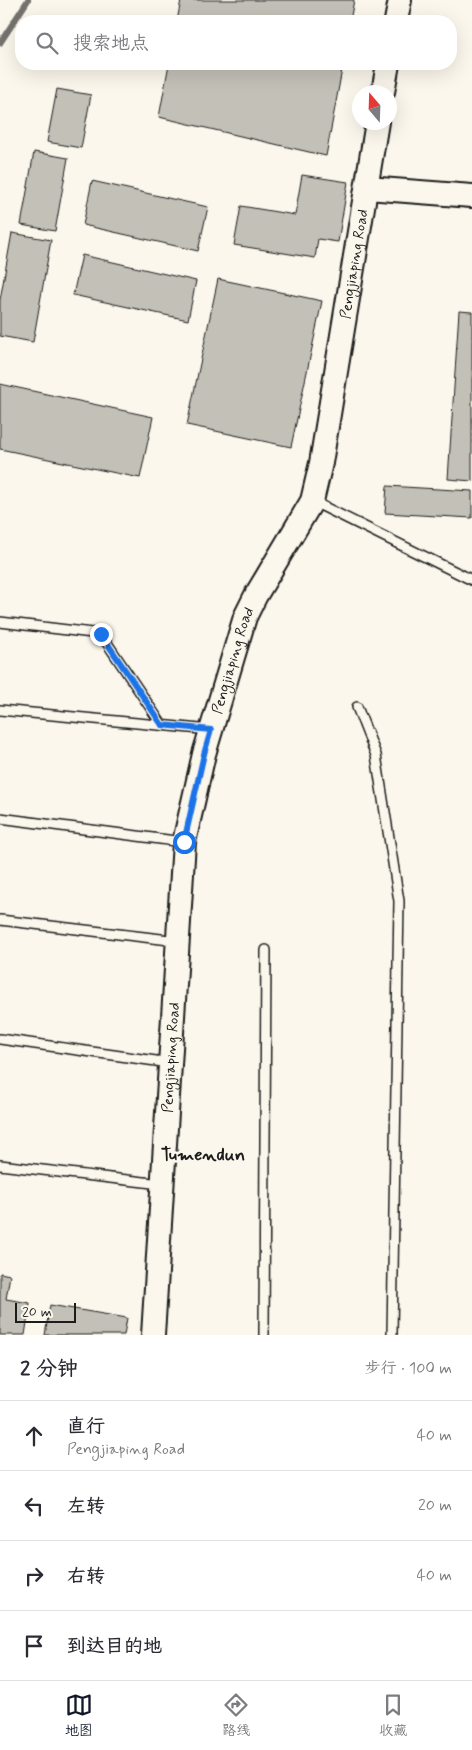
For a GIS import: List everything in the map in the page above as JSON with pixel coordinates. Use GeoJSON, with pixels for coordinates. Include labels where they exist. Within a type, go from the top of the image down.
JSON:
{"type":"FeatureCollection","features":[{"type":"Feature","properties":{"kind":"street"},"geometry":{"type":"LineString","coordinates":[[397,15],[400,0]]}},
{"type":"Feature","properties":{"kind":"street"},"geometry":{"type":"LineString","coordinates":[[384,85],[387,70]]}},
{"type":"Feature","properties":{"kind":"street","name":"Pengjiaping Road"},"geometry":{"type":"LineString","coordinates":[[153,1335],[184,842],[204,754],[245,617],[312,501],[321,463],[376,130]]}},
{"type":"Feature","properties":{"kind":"street"},"geometry":{"type":"LineString","coordinates":[[367,188],[472,196]]}},
{"type":"Feature","properties":{"kind":"lane"},"geometry":{"type":"LineString","coordinates":[[312,501],[472,580]]}},
{"type":"Feature","properties":{"kind":"lane"},"geometry":{"type":"LineString","coordinates":[[0,622],[101,634],[162,725]]}},
{"type":"Feature","properties":{"kind":"lane"},"geometry":{"type":"LineString","coordinates":[[357,707],[376,755],[398,901],[392,1335]]}},
{"type":"Feature","properties":{"kind":"lane"},"geometry":{"type":"LineString","coordinates":[[0,710],[211,730]]}},
{"type":"Feature","properties":{"kind":"lane"},"geometry":{"type":"LineString","coordinates":[[0,818],[184,842]]}},
{"type":"Feature","properties":{"kind":"lane"},"geometry":{"type":"LineString","coordinates":[[0,920],[178,941]]}},
{"type":"Feature","properties":{"kind":"lane"},"geometry":{"type":"LineString","coordinates":[[264,1335],[266,950]]}},
{"type":"Feature","properties":{"kind":"lane"},"geometry":{"type":"LineString","coordinates":[[0,1039],[170,1063]]}},
{"type":"Feature","properties":{"kind":"lane"},"geometry":{"type":"LineString","coordinates":[[0,1165],[162,1185]]}},
{"type":"Feature","properties":{"kind":"building"},"geometry":{"type":"Polygon","coordinates":[[[181,0],[354,0],[351,15],[178,15],[181,0]]]}},
{"type":"Feature","properties":{"kind":"building"},"geometry":{"type":"Polygon","coordinates":[[[168,70],[342,70],[326,156],[159,117],[168,70]]]}},
{"type":"Feature","properties":{"kind":"building"},"geometry":{"type":"Polygon","coordinates":[[[57,89],[91,95],[81,148],[47,142],[57,89]]]}},
{"type":"Feature","properties":{"kind":"building"},"geometry":{"type":"Polygon","coordinates":[[[34,152],[68,158],[55,231],[21,225],[34,152]]]}},
{"type":"Feature","properties":{"kind":"building"},"geometry":{"type":"Polygon","coordinates":[[[302,175],[348,182],[338,242],[318,239],[315,258],[234,245],[241,206],[295,215],[302,175]]]}},
{"type":"Feature","properties":{"kind":"building"},"geometry":{"type":"Polygon","coordinates":[[[92,181],[208,207],[198,251],[83,225],[92,181]]]}},
{"type":"Feature","properties":{"kind":"building"},"geometry":{"type":"Polygon","coordinates":[[[12,233],[51,240],[33,342],[0,336],[0,300],[12,233]]]}},
{"type":"Feature","properties":{"kind":"building"},"geometry":{"type":"Polygon","coordinates":[[[82,255],[196,281],[188,320],[73,295],[82,255]]]}},
{"type":"Feature","properties":{"kind":"building"},"geometry":{"type":"Polygon","coordinates":[[[218,279],[322,301],[291,447],[187,425],[218,279]]]}},
{"type":"Feature","properties":{"kind":"building"},"geometry":{"type":"Polygon","coordinates":[[[459,311],[472,312],[472,481],[448,479],[459,311]]]}},
{"type":"Feature","properties":{"kind":"building"},"geometry":{"type":"Polygon","coordinates":[[[0,384],[153,417],[140,478],[0,449],[0,384]]]}},
{"type":"Feature","properties":{"kind":"building"},"geometry":{"type":"Polygon","coordinates":[[[387,486],[472,491],[472,518],[385,513],[387,486]]]}},
{"type":"Feature","properties":{"kind":"building"},"geometry":{"type":"Polygon","coordinates":[[[0,1273],[10,1275],[6,1299],[30,1303],[25,1335],[0,1335],[0,1273]]]}},
{"type":"Feature","properties":{"kind":"building"},"geometry":{"type":"Polygon","coordinates":[[[50,1305],[127,1318],[124,1335],[45,1335],[50,1305]]]}},
{"type":"Feature","properties":{"kind":"waterway"},"geometry":{"type":"LineString","coordinates":[[18,15],[28,0]]}},
{"type":"Feature","properties":{"kind":"waterway"},"geometry":{"type":"LineString","coordinates":[[0,43],[15,20]]}},
{"type":"Feature","properties":{"kind":"district","name":"Tumendun"},"geometry":{"type":"Point","coordinates":[203,1154]}},
{"type":"Feature","properties":{"kind":"route"},"geometry":{"type":"LineString","coordinates":[[101,634],[162,725],[211,730],[184,842]]}}]}
